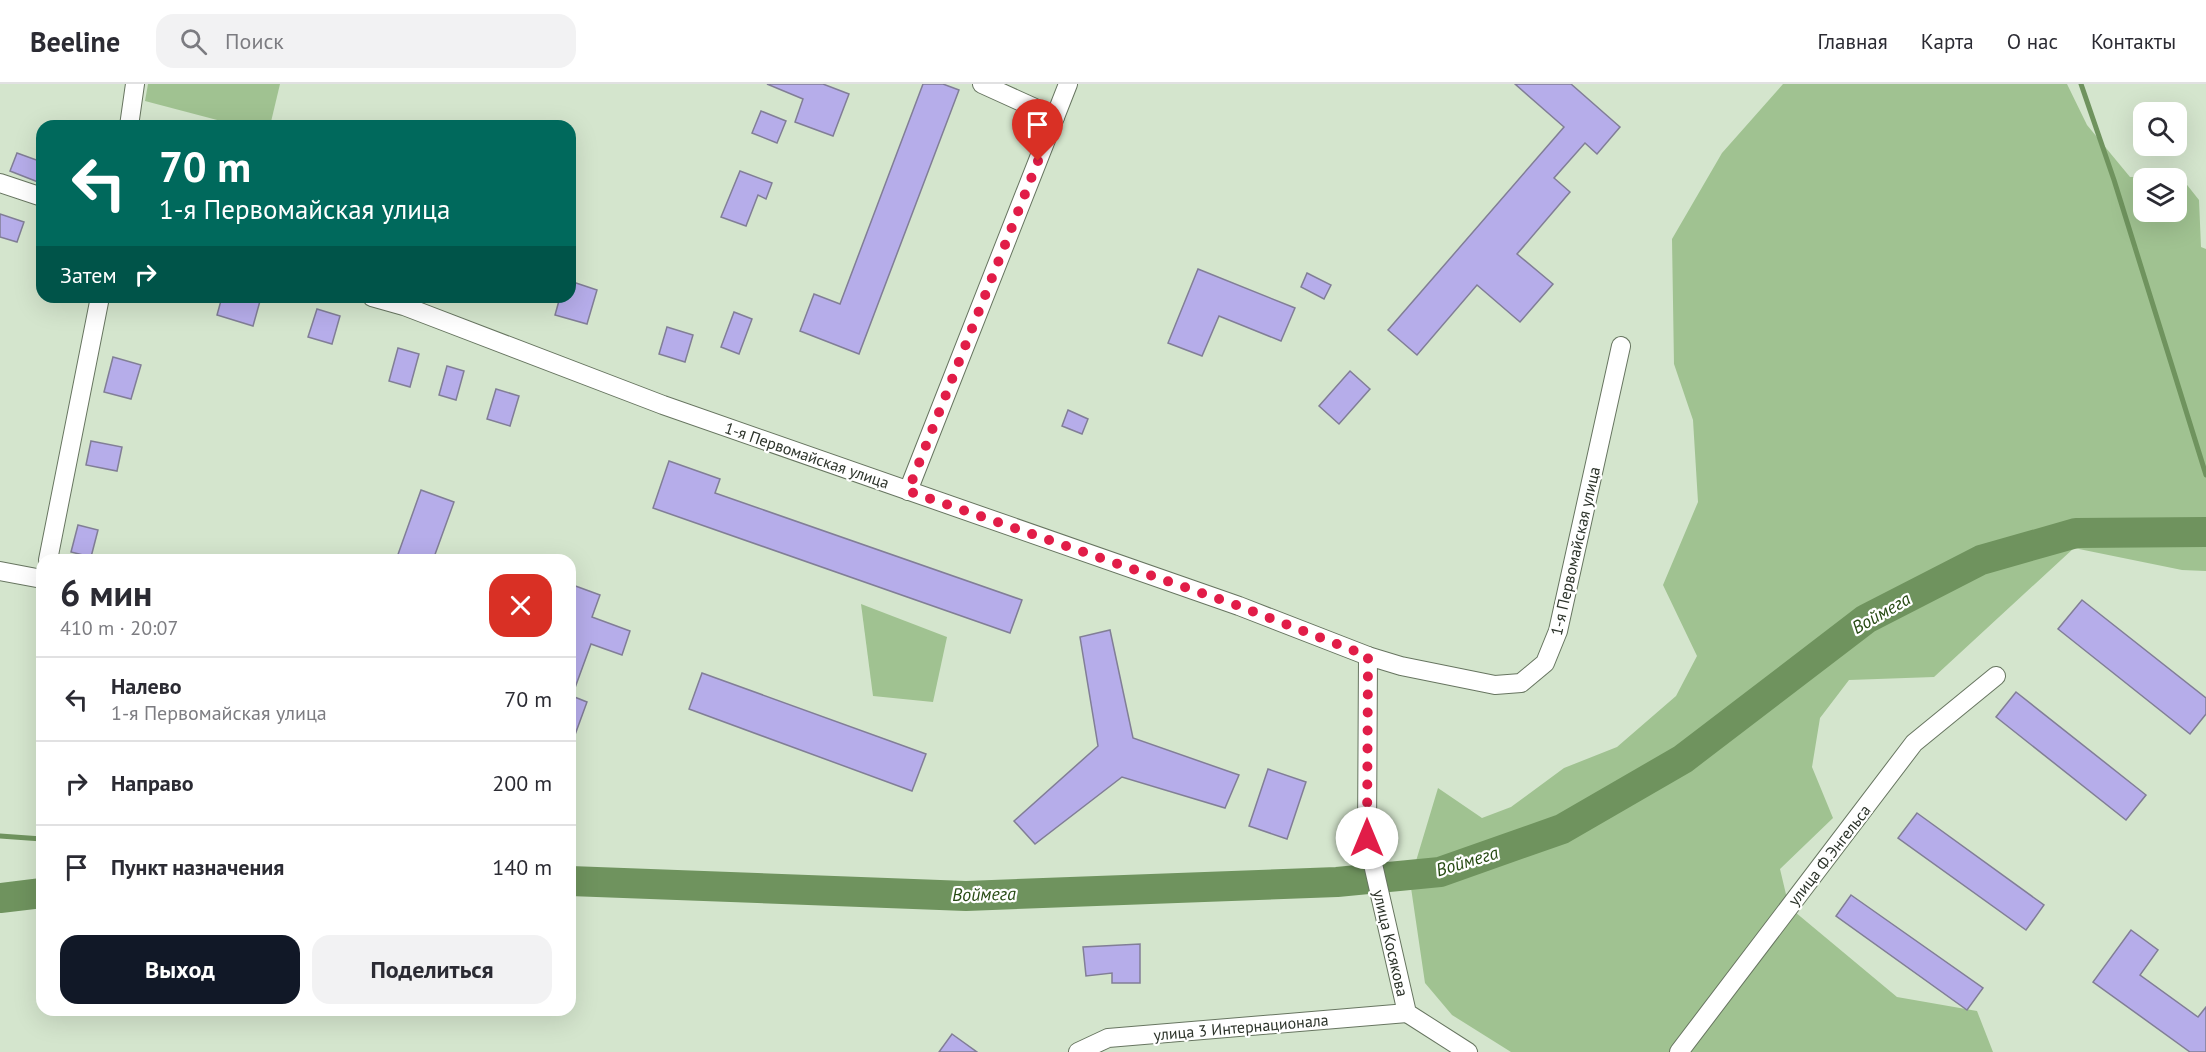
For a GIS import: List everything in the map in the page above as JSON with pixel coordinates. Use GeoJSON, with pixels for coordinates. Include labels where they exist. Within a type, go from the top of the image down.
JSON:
{"type":"FeatureCollection","features":[{"type":"Feature","properties":{"kind":"street"},"geometry":{"type":"LineString","coordinates":[[130,120],[135,84]]}},
{"type":"Feature","properties":{"kind":"street"},"geometry":{"type":"LineString","coordinates":[[982,84],[1055,117]]}},
{"type":"Feature","properties":{"kind":"street"},"geometry":{"type":"LineString","coordinates":[[908,491],[1068,84]]}},
{"type":"Feature","properties":{"kind":"street"},"geometry":{"type":"LineString","coordinates":[[0,183],[36,195]]}},
{"type":"Feature","properties":{"kind":"street"},"geometry":{"type":"LineString","coordinates":[[49,554],[99,303]]}},
{"type":"Feature","properties":{"kind":"street","name":"1-я Первомайская улица"},"geometry":{"type":"LineString","coordinates":[[393,303],[663,405],[1239,606],[1368,656],[1401,666],[1495,685],[1521,683],[1545,663],[1558,631],[1621,346]]}},
{"type":"Feature","properties":{"kind":"street"},"geometry":{"type":"LineString","coordinates":[[0,571],[36,578]]}},
{"type":"Feature","properties":{"kind":"street","name":"улица Косякова"},"geometry":{"type":"LineString","coordinates":[[1368,656],[1367,838],[1407,1013],[1468,1052]]}},
{"type":"Feature","properties":{"kind":"street","name":"улица Ф.Энгельса"},"geometry":{"type":"LineString","coordinates":[[1679,1052],[1914,743],[1996,676]]}},
{"type":"Feature","properties":{"kind":"street","name":"улица 3 Интернационала"},"geometry":{"type":"LineString","coordinates":[[1078,1052],[1108,1038],[1407,1013]]}},
{"type":"Feature","properties":{"kind":"green space"},"geometry":{"type":"Polygon","coordinates":[[[148,84],[280,84],[271,120],[217,120],[145,101],[148,84]]]}},
{"type":"Feature","properties":{"kind":"green space"},"geometry":{"type":"Polygon","coordinates":[[[1783,84],[2067,84],[2087,125],[2130,177],[2133,177],[2133,222],[2187,222],[2187,185],[2199,200],[2201,247],[2206,249],[2206,571],[2182,570],[2074,548],[1934,677],[1849,680],[1820,718],[1812,767],[1833,818],[1780,869],[1789,907],[1897,997],[1977,1011],[1993,1052],[1511,1052],[1452,1015],[1425,983],[1410,881],[1438,788],[1482,818],[1511,807],[1564,768],[1617,747],[1676,696],[1697,656],[1663,585],[1698,502],[1693,420],[1674,364],[1672,239],[1722,153],[1783,84]]]}},
{"type":"Feature","properties":{"kind":"green space"},"geometry":{"type":"Polygon","coordinates":[[[861,604],[947,637],[933,702],[873,696],[861,604]]]}},
{"type":"Feature","properties":{"kind":"building"},"geometry":{"type":"Polygon","coordinates":[[[767,84],[823,84],[849,94],[833,136],[795,122],[803,99],[767,84]]]}},
{"type":"Feature","properties":{"kind":"building"},"geometry":{"type":"Polygon","coordinates":[[[923,84],[943,84],[959,90],[859,354],[800,331],[814,294],[840,304],[923,84]]]}},
{"type":"Feature","properties":{"kind":"building"},"geometry":{"type":"Polygon","coordinates":[[[1515,84],[1571,84],[1620,127],[1597,154],[1585,143],[1554,178],[1570,192],[1517,254],[1553,284],[1520,322],[1477,285],[1417,355],[1388,330],[1564,127],[1515,84]]]}},
{"type":"Feature","properties":{"kind":"building"},"geometry":{"type":"Polygon","coordinates":[[[761,111],[786,121],[777,143],[752,133],[761,111]]]}},
{"type":"Feature","properties":{"kind":"building"},"geometry":{"type":"Polygon","coordinates":[[[17,153],[36,160],[36,181],[10,171],[17,153]]]}},
{"type":"Feature","properties":{"kind":"building"},"geometry":{"type":"Polygon","coordinates":[[[740,171],[772,183],[766,199],[758,195],[746,226],[721,217],[740,171]]]}},
{"type":"Feature","properties":{"kind":"building"},"geometry":{"type":"Polygon","coordinates":[[[0,214],[24,222],[17,242],[0,237],[0,214]]]}},
{"type":"Feature","properties":{"kind":"building"},"geometry":{"type":"Polygon","coordinates":[[[1198,269],[1295,308],[1281,341],[1219,316],[1202,356],[1168,343],[1198,269]]]}},
{"type":"Feature","properties":{"kind":"building"},"geometry":{"type":"Polygon","coordinates":[[[1307,273],[1331,285],[1324,299],[1301,287],[1307,273]]]}},
{"type":"Feature","properties":{"kind":"building"},"geometry":{"type":"Polygon","coordinates":[[[576,283],[597,290],[587,324],[555,315],[558,303],[576,303],[576,283]]]}},
{"type":"Feature","properties":{"kind":"building"},"geometry":{"type":"Polygon","coordinates":[[[220,303],[259,303],[253,326],[217,315],[220,303]]]}},
{"type":"Feature","properties":{"kind":"building"},"geometry":{"type":"Polygon","coordinates":[[[317,309],[340,316],[332,344],[308,337],[317,309]]]}},
{"type":"Feature","properties":{"kind":"building"},"geometry":{"type":"Polygon","coordinates":[[[734,312],[752,319],[739,354],[721,347],[734,312]]]}},
{"type":"Feature","properties":{"kind":"building"},"geometry":{"type":"Polygon","coordinates":[[[667,327],[693,335],[685,362],[659,354],[667,327]]]}},
{"type":"Feature","properties":{"kind":"building"},"geometry":{"type":"Polygon","coordinates":[[[398,348],[419,354],[410,387],[389,381],[398,348]]]}},
{"type":"Feature","properties":{"kind":"building"},"geometry":{"type":"Polygon","coordinates":[[[113,357],[141,365],[131,399],[104,392],[113,357]]]}},
{"type":"Feature","properties":{"kind":"building"},"geometry":{"type":"Polygon","coordinates":[[[447,366],[464,371],[456,400],[439,395],[447,366]]]}},
{"type":"Feature","properties":{"kind":"building"},"geometry":{"type":"Polygon","coordinates":[[[1350,371],[1370,389],[1339,424],[1319,406],[1350,371]]]}},
{"type":"Feature","properties":{"kind":"building"},"geometry":{"type":"Polygon","coordinates":[[[496,389],[519,396],[510,426],[487,419],[496,389]]]}},
{"type":"Feature","properties":{"kind":"building"},"geometry":{"type":"Polygon","coordinates":[[[1068,410],[1088,419],[1082,434],[1062,426],[1068,410]]]}},
{"type":"Feature","properties":{"kind":"building"},"geometry":{"type":"Polygon","coordinates":[[[91,441],[122,447],[117,471],[86,465],[91,441]]]}},
{"type":"Feature","properties":{"kind":"building"},"geometry":{"type":"Polygon","coordinates":[[[669,461],[720,479],[715,493],[1022,600],[1010,633],[653,508],[669,461]]]}},
{"type":"Feature","properties":{"kind":"building"},"geometry":{"type":"Polygon","coordinates":[[[421,490],[454,502],[435,554],[398,554],[421,490]]]}},
{"type":"Feature","properties":{"kind":"building"},"geometry":{"type":"Polygon","coordinates":[[[78,525],[98,530],[92,554],[71,552],[78,525]]]}},
{"type":"Feature","properties":{"kind":"building"},"geometry":{"type":"Polygon","coordinates":[[[576,586],[600,595],[592,617],[630,631],[622,655],[591,644],[576,685],[576,586]]]}},
{"type":"Feature","properties":{"kind":"building"},"geometry":{"type":"Polygon","coordinates":[[[2082,600],[2206,698],[2206,714],[2190,734],[2058,629],[2082,600]]]}},
{"type":"Feature","properties":{"kind":"building"},"geometry":{"type":"Polygon","coordinates":[[[1110,630],[1133,738],[1239,775],[1225,808],[1122,777],[1035,844],[1014,821],[1098,746],[1080,637],[1110,630]]]}},
{"type":"Feature","properties":{"kind":"building"},"geometry":{"type":"Polygon","coordinates":[[[702,673],[926,754],[912,791],[689,709],[702,673]]]}},
{"type":"Feature","properties":{"kind":"building"},"geometry":{"type":"Polygon","coordinates":[[[2016,692],[2146,795],[2126,820],[1996,717],[2016,692]]]}},
{"type":"Feature","properties":{"kind":"building"},"geometry":{"type":"Polygon","coordinates":[[[576,698],[587,702],[576,732],[576,698]]]}},
{"type":"Feature","properties":{"kind":"building"},"geometry":{"type":"Polygon","coordinates":[[[1268,769],[1306,782],[1287,839],[1249,826],[1268,769]]]}},
{"type":"Feature","properties":{"kind":"building"},"geometry":{"type":"Polygon","coordinates":[[[1917,813],[2044,905],[2026,930],[1898,838],[1917,813]]]}},
{"type":"Feature","properties":{"kind":"building"},"geometry":{"type":"Polygon","coordinates":[[[1851,895],[1983,988],[1967,1010],[1836,916],[1851,895]]]}},
{"type":"Feature","properties":{"kind":"building"},"geometry":{"type":"Polygon","coordinates":[[[2131,930],[2158,950],[2140,975],[2198,1017],[2206,1007],[2206,1052],[2190,1052],[2093,982],[2131,930]]]}},
{"type":"Feature","properties":{"kind":"building"},"geometry":{"type":"Polygon","coordinates":[[[1140,944],[1140,983],[1112,983],[1112,973],[1086,976],[1083,947],[1140,944]]]}},
{"type":"Feature","properties":{"kind":"building"},"geometry":{"type":"Polygon","coordinates":[[[952,1034],[977,1052],[939,1052],[952,1034]]]}},
{"type":"Feature","properties":{"kind":"waterway"},"geometry":{"type":"LineString","coordinates":[[2081,84],[2114,180],[2206,475]]}},
{"type":"Feature","properties":{"kind":"waterway","name":"Воймега"},"geometry":{"type":"LineString","coordinates":[[576,881],[966,896],[1337,882],[1440,872],[1562,829],[1683,759],[1866,619],[1981,560],[2076,533],[2206,532]]}},
{"type":"Feature","properties":{"kind":"waterway"},"geometry":{"type":"LineString","coordinates":[[0,836],[36,839]]}},
{"type":"Feature","properties":{"kind":"waterway","name":"Воймега"},"geometry":{"type":"LineString","coordinates":[[0,898],[36,894]]}},
{"type":"Feature","properties":{"kind":"route"},"geometry":{"type":"LineString","coordinates":[[1038,161],[908,491],[1239,606],[1368,656],[1367,838]]}}]}
